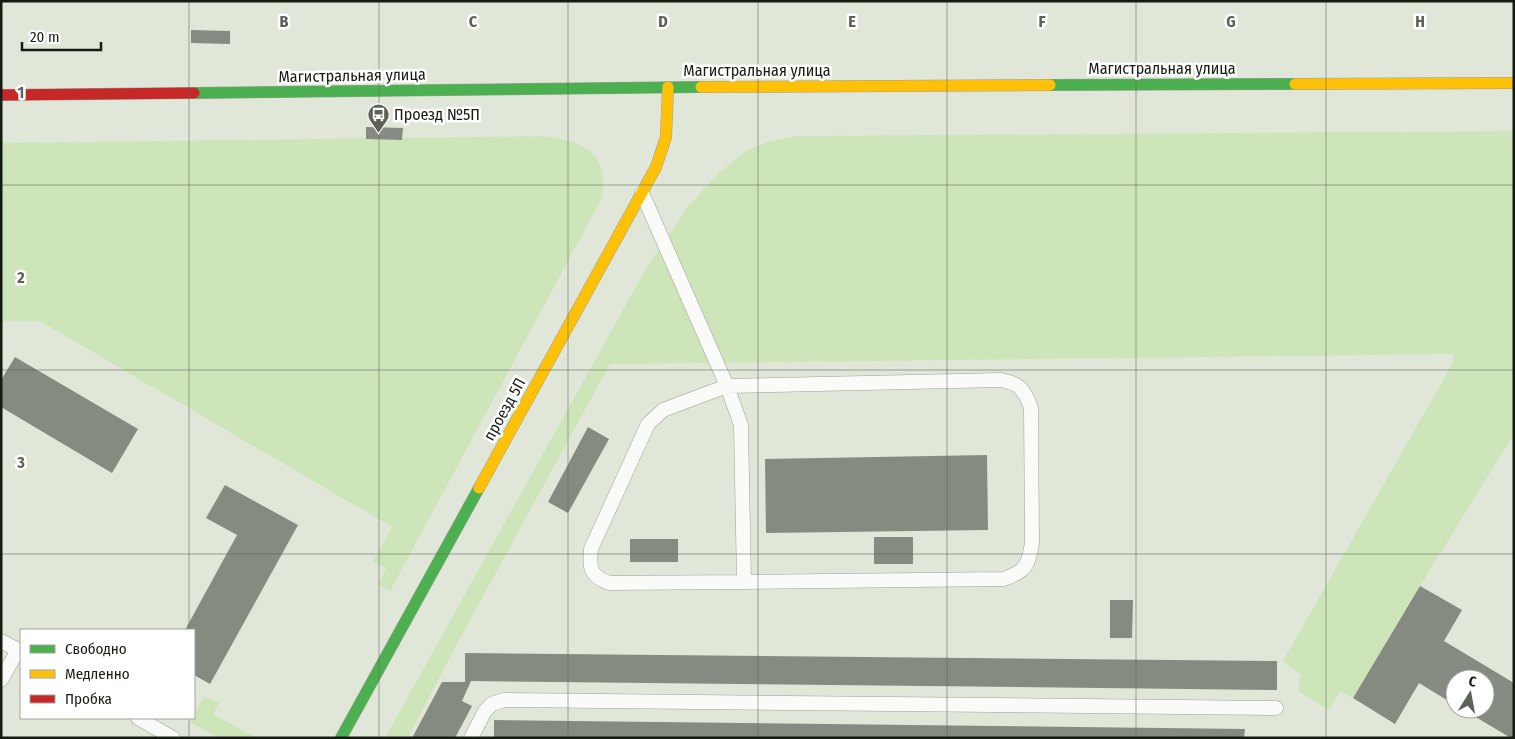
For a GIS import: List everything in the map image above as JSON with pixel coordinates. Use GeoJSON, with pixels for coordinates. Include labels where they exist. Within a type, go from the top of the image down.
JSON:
{"type":"FeatureCollection","features":[{"type":"Feature","properties":{"kind":"main road","name":"Магистральная улица"},"geometry":{"type":"LineString","coordinates":[[1,95],[668,87],[1514,83]]}},
{"type":"Feature","properties":{"kind":"main road","name":"проезд 5П"},"geometry":{"type":"LineString","coordinates":[[341,738],[656,167],[666,137],[668,87]]}},
{"type":"Feature","properties":{"kind":"lane"},"geometry":{"type":"LineString","coordinates":[[642,193],[727,386],[741,425],[744,582]]}},
{"type":"Feature","properties":{"kind":"lane"},"geometry":{"type":"LineString","coordinates":[[1001,380],[1015,383],[1026,395],[1031,408],[1032,543],[1029,561],[1021,572],[1004,579],[744,582],[609,583],[600,580],[593,573],[590,562],[592,549],[648,424],[663,410],[727,386],[1001,380]]}},
{"type":"Feature","properties":{"kind":"lane"},"geometry":{"type":"LineString","coordinates":[[1,641],[19,651],[1,680]]}},
{"type":"Feature","properties":{"kind":"lane"},"geometry":{"type":"LineString","coordinates":[[471,738],[485,711],[492,704],[504,700],[1276,708]]}},
{"type":"Feature","properties":{"kind":"lane"},"geometry":{"type":"LineString","coordinates":[[140,719],[173,738]]}},
{"type":"Feature","properties":{"kind":"green space"},"geometry":{"type":"Polygon","coordinates":[[[1514,131],[1514,434],[1353,698],[1340,691],[1329,710],[1298,691],[1301,675],[1283,661],[1454,361],[1453,354],[610,364],[452,653],[408,738],[385,738],[648,265],[689,205],[719,173],[747,150],[771,141],[797,136],[1514,131]]]}},
{"type":"Feature","properties":{"kind":"green space"},"geometry":{"type":"Polygon","coordinates":[[[544,136],[571,141],[591,152],[602,170],[602,198],[390,591],[378,584],[386,569],[373,561],[392,527],[40,321],[1,321],[1,143],[544,136]]]}},
{"type":"Feature","properties":{"kind":"green space"},"geometry":{"type":"Polygon","coordinates":[[[204,696],[219,703],[213,714],[256,738],[219,738],[190,722],[192,719],[195,719],[195,712],[204,696]]]}},
{"type":"Feature","properties":{"kind":"building"},"geometry":{"type":"Polygon","coordinates":[[[191,30],[230,31],[230,44],[191,43],[191,30]]]}},
{"type":"Feature","properties":{"kind":"building"},"geometry":{"type":"Polygon","coordinates":[[[366,127],[403,128],[402,140],[366,139],[366,127]]]}},
{"type":"Feature","properties":{"kind":"building"},"geometry":{"type":"Polygon","coordinates":[[[15,357],[138,429],[112,473],[1,407],[1,380],[15,357]]]}},
{"type":"Feature","properties":{"kind":"building"},"geometry":{"type":"Polygon","coordinates":[[[588,427],[609,439],[568,513],[548,502],[588,427]]]}},
{"type":"Feature","properties":{"kind":"building"},"geometry":{"type":"Polygon","coordinates":[[[987,455],[988,530],[766,533],[765,459],[987,455]]]}},
{"type":"Feature","properties":{"kind":"building"},"geometry":{"type":"Polygon","coordinates":[[[225,485],[298,525],[210,684],[195,676],[195,629],[186,629],[237,535],[206,518],[225,485]]]}},
{"type":"Feature","properties":{"kind":"building"},"geometry":{"type":"Polygon","coordinates":[[[874,537],[913,537],[913,564],[874,564],[874,537]]]}},
{"type":"Feature","properties":{"kind":"building"},"geometry":{"type":"Polygon","coordinates":[[[630,539],[678,539],[678,562],[630,562],[630,539]]]}},
{"type":"Feature","properties":{"kind":"building"},"geometry":{"type":"Polygon","coordinates":[[[1420,586],[1462,610],[1444,641],[1491,669],[1445,669],[1445,699],[1419,683],[1395,724],[1353,698],[1420,586]]]}},
{"type":"Feature","properties":{"kind":"building"},"geometry":{"type":"Polygon","coordinates":[[[1110,600],[1133,600],[1132,638],[1110,638],[1110,600]]]}},
{"type":"Feature","properties":{"kind":"building"},"geometry":{"type":"Polygon","coordinates":[[[465,653],[1277,661],[1277,690],[471,681],[462,701],[472,706],[455,738],[412,738],[442,682],[465,682],[465,653]]]}},
{"type":"Feature","properties":{"kind":"building"},"geometry":{"type":"Polygon","coordinates":[[[1495,672],[1514,683],[1514,738],[1479,719],[1495,719],[1495,672]]]}},
{"type":"Feature","properties":{"kind":"building"},"geometry":{"type":"Polygon","coordinates":[[[494,720],[1245,729],[1244,738],[494,738],[494,720]]]}},
{"type":"Feature","properties":{"kind":"traffic: fast"},"geometry":{"type":"LineString","coordinates":[[1050,85],[1295,84]]}},
{"type":"Feature","properties":{"kind":"traffic: fast"},"geometry":{"type":"LineString","coordinates":[[194,93],[701,87]]}},
{"type":"Feature","properties":{"kind":"traffic: fast"},"geometry":{"type":"LineString","coordinates":[[341,738],[479,488]]}},
{"type":"Feature","properties":{"kind":"traffic: slow"},"geometry":{"type":"LineString","coordinates":[[1295,84],[1514,83]]}},
{"type":"Feature","properties":{"kind":"traffic: slow"},"geometry":{"type":"LineString","coordinates":[[701,87],[1050,85]]}},
{"type":"Feature","properties":{"kind":"traffic: slow"},"geometry":{"type":"LineString","coordinates":[[479,488],[656,167],[666,137],[668,87]]}},
{"type":"Feature","properties":{"kind":"traffic: jam"},"geometry":{"type":"LineString","coordinates":[[1,95],[194,93]]}},
{"type":"Feature","properties":{"kind":"place","name":"Проезд №5П"},"geometry":{"type":"Point","coordinates":[378,133]}}]}
